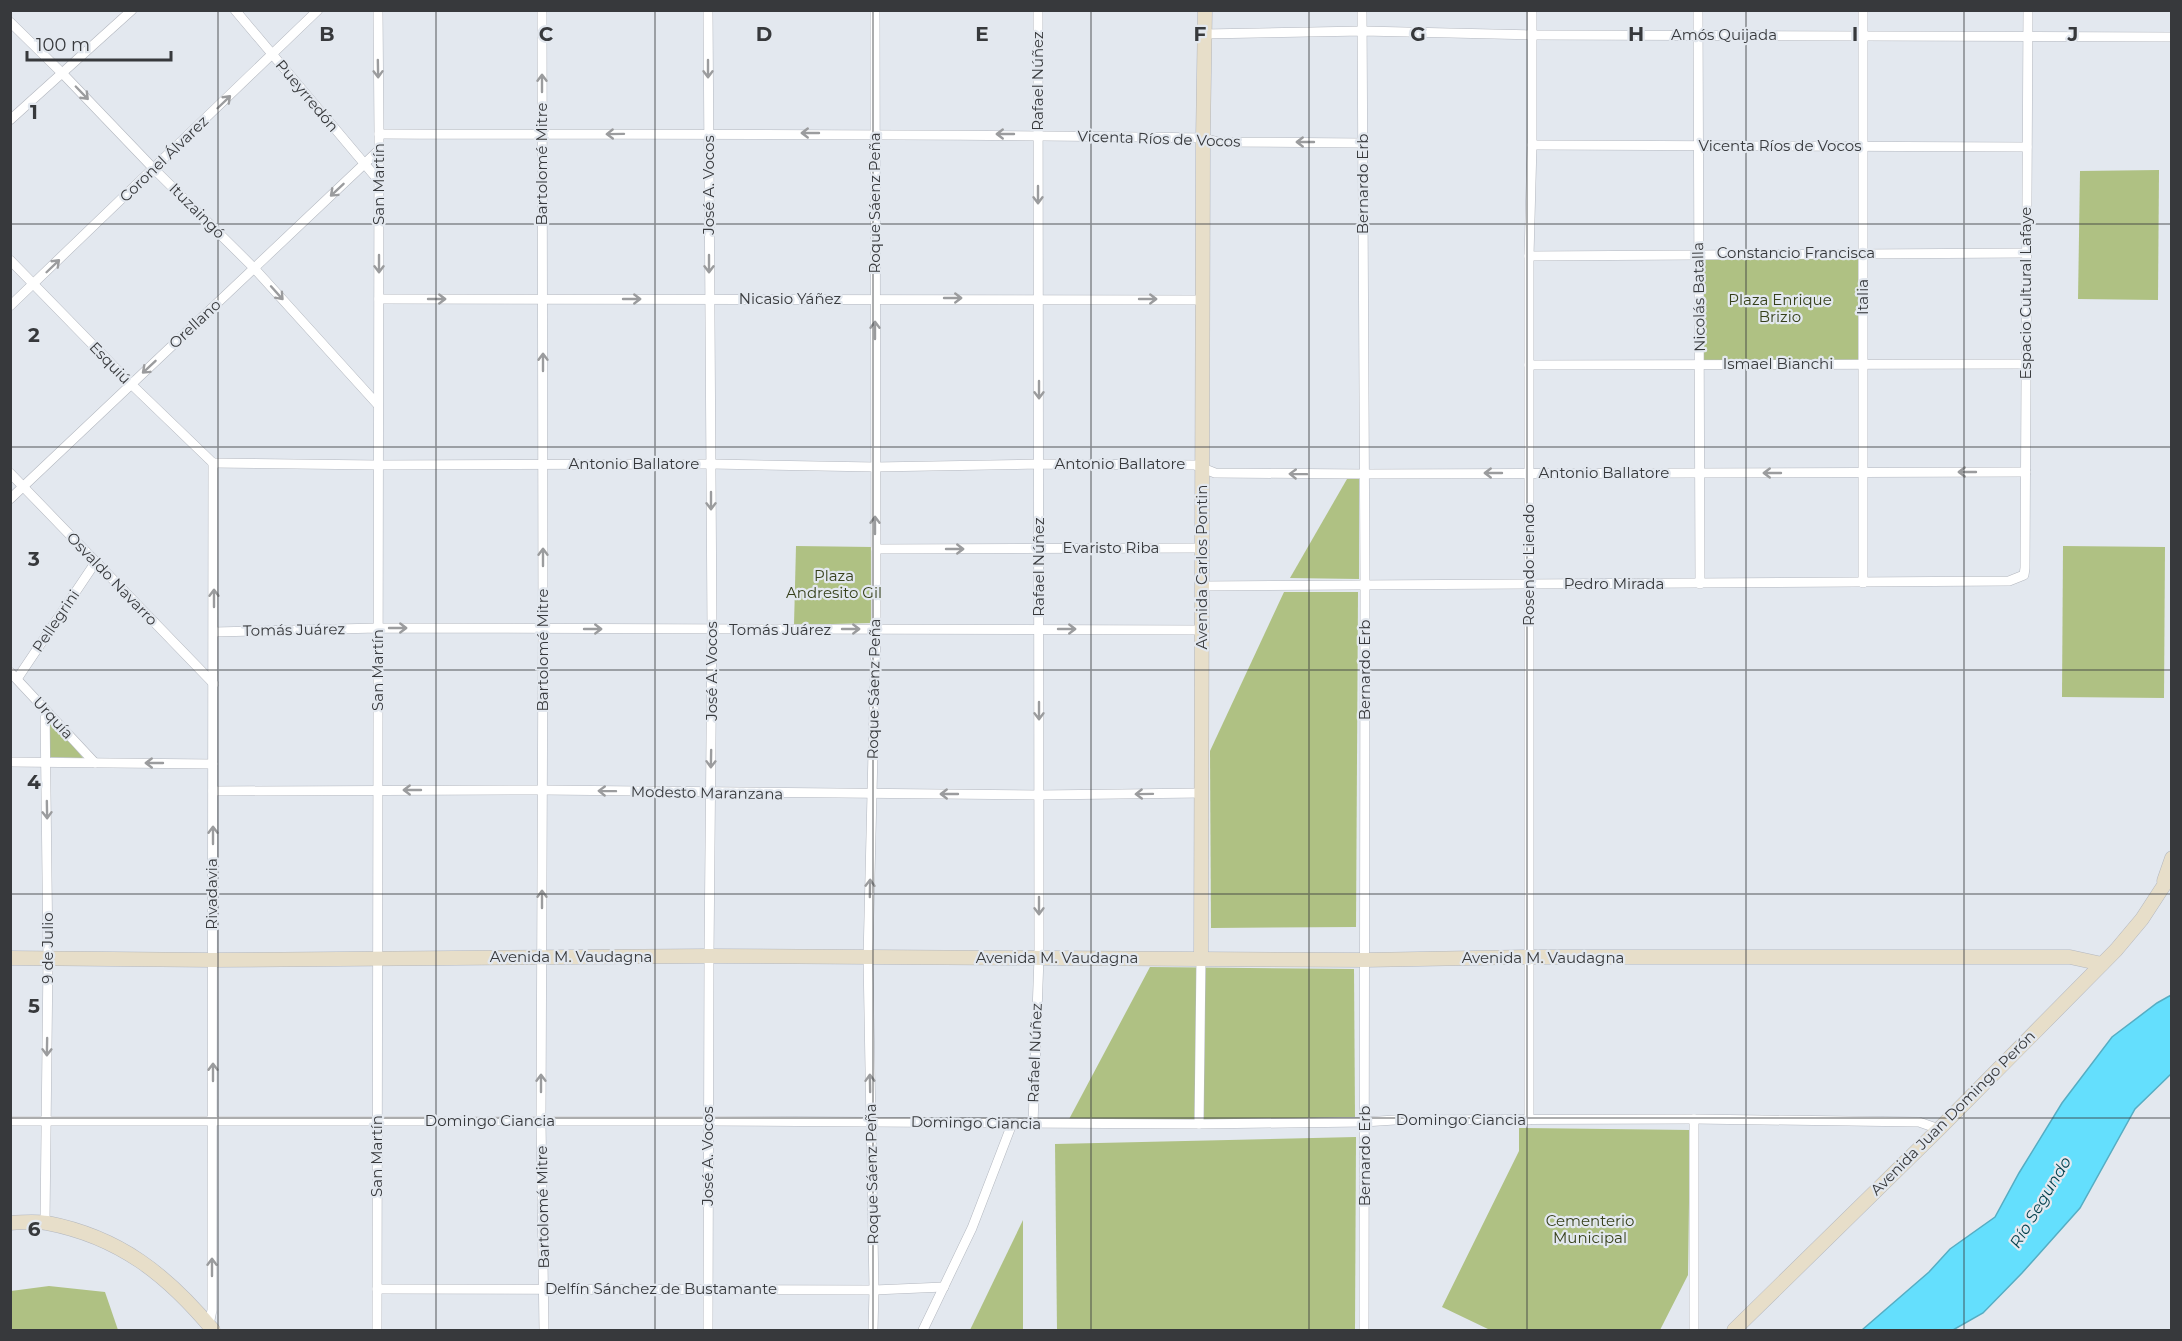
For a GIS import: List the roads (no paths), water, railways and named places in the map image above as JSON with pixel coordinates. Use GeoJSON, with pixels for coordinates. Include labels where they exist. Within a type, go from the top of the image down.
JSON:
{"type":"FeatureCollection","features":[{"type":"Feature","properties":{"kind":"main road","name":"Avenida Carlos Pontin"},"geometry":{"type":"LineString","coordinates":[[1201,959],[1204,10]]}},
{"type":"Feature","properties":{"kind":"main road"},"geometry":{"type":"LineString","coordinates":[[2162,887],[2172,858]]}},
{"type":"Feature","properties":{"kind":"main road"},"geometry":{"type":"LineString","coordinates":[[2162,887],[2172,873]]}},
{"type":"Feature","properties":{"kind":"main road","name":"Avenida Juan Domingo Perón"},"geometry":{"type":"LineString","coordinates":[[1734,1330],[2102,964],[2142,919],[2162,887]]}},
{"type":"Feature","properties":{"kind":"main road","name":"Avenida M. Vaudagna"},"geometry":{"type":"LineString","coordinates":[[10,958],[212,960],[709,956],[1365,960],[1528,957],[2070,957],[2102,964]]}},
{"type":"Feature","properties":{"kind":"main road"},"geometry":{"type":"LineString","coordinates":[[10,1223],[45,1222],[81,1232],[137,1257],[175,1288],[211,1328]]}},
{"type":"Feature","properties":{"kind":"street"},"geometry":{"type":"LineString","coordinates":[[10,120],[132,10]]}},
{"type":"Feature","properties":{"kind":"street","name":"Pueyrredón"},"geometry":{"type":"LineString","coordinates":[[235,10],[379,181]]}},
{"type":"Feature","properties":{"kind":"street","name":"Coronel Álvarez"},"geometry":{"type":"LineString","coordinates":[[10,306],[318,10]]}},
{"type":"Feature","properties":{"kind":"street","name":"San Martín"},"geometry":{"type":"LineString","coordinates":[[377,1330],[378,10]]}},
{"type":"Feature","properties":{"kind":"street","name":"Bartolomé Mitre"},"geometry":{"type":"LineString","coordinates":[[542,10],[541,1121],[544,1330]]}},
{"type":"Feature","properties":{"kind":"street","name":"José A. Vocos"},"geometry":{"type":"LineString","coordinates":[[708,10],[712,630],[708,1330]]}},
{"type":"Feature","properties":{"kind":"street","name":"Roque Sáenz Peña"},"geometry":{"type":"LineString","coordinates":[[873,1330],[868,958],[876,629],[875,10]]}},
{"type":"Feature","properties":{"kind":"street","name":"Rafael Núñez"},"geometry":{"type":"LineString","coordinates":[[1033,1124],[1039,957],[1038,10]]}},
{"type":"Feature","properties":{"kind":"street","name":"Bernardo Erb"},"geometry":{"type":"LineString","coordinates":[[1362,10],[1365,474],[1364,1330]]}},
{"type":"Feature","properties":{"kind":"street","name":"Rosendo Liendo"},"geometry":{"type":"LineString","coordinates":[[1528,1120],[1529,256],[1533,145],[1532,10]]}},
{"type":"Feature","properties":{"kind":"street","name":"Nicolás Batalla"},"geometry":{"type":"LineString","coordinates":[[1698,10],[1700,584]]}},
{"type":"Feature","properties":{"kind":"street","name":"Italia"},"geometry":{"type":"LineString","coordinates":[[1863,10],[1863,584]]}},
{"type":"Feature","properties":{"kind":"street","name":"Espacio Cultural Lafaye"},"geometry":{"type":"LineString","coordinates":[[2024,575],[2028,10]]}},
{"type":"Feature","properties":{"kind":"street","name":"Ituzaingó"},"geometry":{"type":"LineString","coordinates":[[10,22],[254,268],[378,405]]}},
{"type":"Feature","properties":{"kind":"street","name":"Amós Quijada"},"geometry":{"type":"LineString","coordinates":[[1204,34],[1362,31],[1532,35],[1863,34],[2172,37]]}},
{"type":"Feature","properties":{"kind":"street","name":"Vicenta Ríos de Vocos"},"geometry":{"type":"LineString","coordinates":[[379,134],[1038,135],[1203,138],[1219,142],[1363,143]]}},
{"type":"Feature","properties":{"kind":"street","name":"Vicenta Ríos de Vocos"},"geometry":{"type":"LineString","coordinates":[[1533,145],[2027,147]]}},
{"type":"Feature","properties":{"kind":"street","name":"Orellano"},"geometry":{"type":"LineString","coordinates":[[10,499],[379,150]]}},
{"type":"Feature","properties":{"kind":"street","name":"Constancio Francisca"},"geometry":{"type":"LineString","coordinates":[[1529,256],[1699,253],[2026,253]]}},
{"type":"Feature","properties":{"kind":"street","name":"Esquiú"},"geometry":{"type":"LineString","coordinates":[[10,260],[131,384],[213,463]]}},
{"type":"Feature","properties":{"kind":"street","name":"Nicasio Yáñez"},"geometry":{"type":"LineString","coordinates":[[379,299],[1038,298],[1202,300]]}},
{"type":"Feature","properties":{"kind":"street","name":"Ismael Bianchi"},"geometry":{"type":"LineString","coordinates":[[1529,365],[2026,364]]}},
{"type":"Feature","properties":{"kind":"street","name":"Antonio Ballatore"},"geometry":{"type":"LineString","coordinates":[[213,463],[711,464],[875,467],[1039,464],[1195,465],[1215,473],[1365,474],[2025,472]]}},
{"type":"Feature","properties":{"kind":"street","name":"Rivadavia"},"geometry":{"type":"LineString","coordinates":[[211,1328],[213,463]]}},
{"type":"Feature","properties":{"kind":"street","name":"Osvaldo Navarro"},"geometry":{"type":"LineString","coordinates":[[10,473],[214,684]]}},
{"type":"Feature","properties":{"kind":"street","name":"Evaristo Riba"},"geometry":{"type":"LineString","coordinates":[[876,549],[1202,548]]}},
{"type":"Feature","properties":{"kind":"street","name":"Pellegrini"},"geometry":{"type":"LineString","coordinates":[[14,676],[95,562]]}},
{"type":"Feature","properties":{"kind":"street","name":"Pedro Mirada"},"geometry":{"type":"LineString","coordinates":[[1202,586],[1863,584],[2009,581],[2024,575]]}},
{"type":"Feature","properties":{"kind":"street","name":"Tomás Juárez"},"geometry":{"type":"LineString","coordinates":[[214,632],[378,628],[1203,630]]}},
{"type":"Feature","properties":{"kind":"street","name":"Urquía"},"geometry":{"type":"LineString","coordinates":[[14,676],[95,763]]}},
{"type":"Feature","properties":{"kind":"street","name":"9 de Julio"},"geometry":{"type":"LineString","coordinates":[[45,709],[48,959],[45,1222]]}},
{"type":"Feature","properties":{"kind":"street"},"geometry":{"type":"LineString","coordinates":[[10,762],[213,764]]}},
{"type":"Feature","properties":{"kind":"street","name":"Modesto Maranzana"},"geometry":{"type":"LineString","coordinates":[[213,791],[543,790],[1039,795],[1202,793]]}},
{"type":"Feature","properties":{"kind":"street","name":"Avenida Carlos Pontin"},"geometry":{"type":"LineString","coordinates":[[1199,1124],[1201,959]]}},
{"type":"Feature","properties":{"kind":"street"},"geometry":{"type":"LineString","coordinates":[[1694,1119],[1694,1330]]}},
{"type":"Feature","properties":{"kind":"street","name":"Domingo Ciancia"},"geometry":{"type":"LineString","coordinates":[[10,1121],[1199,1124],[1395,1120],[1694,1119],[1919,1122],[1939,1128]]}},
{"type":"Feature","properties":{"kind":"street"},"geometry":{"type":"LineString","coordinates":[[923,1330],[972,1228],[1012,1124]]}},
{"type":"Feature","properties":{"kind":"street","name":"Delfín Sánchez de Bustamante"},"geometry":{"type":"LineString","coordinates":[[377,1289],[874,1290],[944,1287]]}},
{"type":"Feature","properties":{"kind":"water","name":"Río Segundo"},"geometry":{"type":"Polygon","coordinates":[[[2171,995],[2171,1074],[2135,1109],[2080,1208],[2022,1273],[1983,1313],[1953,1330],[1862,1330],[1929,1272],[1950,1249],[1995,1217],[2062,1103],[2112,1037],[2171,995]]]}},
{"type":"Feature","properties":{"kind":"park label","name":"Plaza Enrique Brizio"},"geometry":{"type":"Point","coordinates":[1780,308]}},
{"type":"Feature","properties":{"kind":"park label","name":"Plaza Andresito Gil"},"geometry":{"type":"Point","coordinates":[834,584]}},
{"type":"Feature","properties":{"kind":"park label","name":"Cementerio Municipal"},"geometry":{"type":"Point","coordinates":[1590,1230]}}]}
